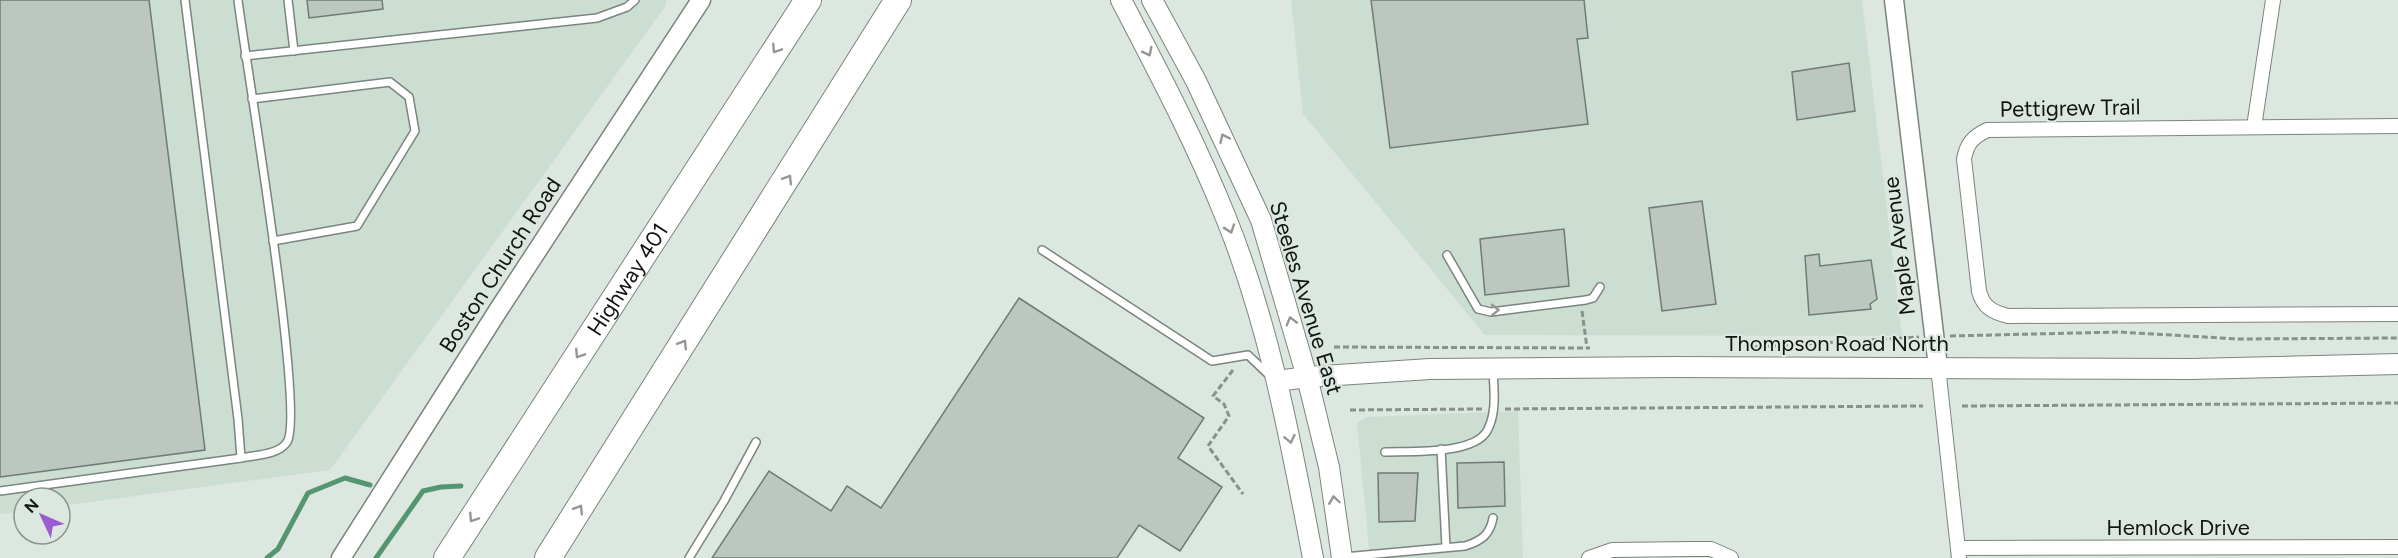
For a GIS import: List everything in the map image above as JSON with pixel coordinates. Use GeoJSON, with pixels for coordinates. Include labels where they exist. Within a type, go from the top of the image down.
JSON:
{"type":"FeatureCollection","features":[{"type":"Feature","properties":{"kind":"highway","name":"Highway 401"},"geometry":{"type":"LineString","coordinates":[[447,558],[808,0]]}},
{"type":"Feature","properties":{"kind":"highway"},"geometry":{"type":"LineString","coordinates":[[548,558],[898,0]]}},
{"type":"Feature","properties":{"kind":"main road"},"geometry":{"type":"LineString","coordinates":[[1121,0],[1164,84],[1226,218],[1260,318],[1277,381],[1312,558]]}},
{"type":"Feature","properties":{"kind":"main road","name":"Steeles Avenue East"},"geometry":{"type":"LineString","coordinates":[[1152,0],[1196,81],[1261,220],[1307,377],[1329,467],[1342,558]]}},
{"type":"Feature","properties":{"kind":"main road","name":"Thompson Road North"},"geometry":{"type":"LineString","coordinates":[[1277,381],[1430,369],[1492,368],[2192,369],[2398,364]]}},
{"type":"Feature","properties":{"kind":"street","name":"Boston Church Road"},"geometry":{"type":"LineString","coordinates":[[341,558],[499,309],[701,0]]}},
{"type":"Feature","properties":{"kind":"street","name":"Maple Avenue"},"geometry":{"type":"LineString","coordinates":[[1894,0],[1958,553]]}},
{"type":"Feature","properties":{"kind":"street"},"geometry":{"type":"LineString","coordinates":[[2254,128],[2273,0]]}},
{"type":"Feature","properties":{"kind":"street","name":"Pettigrew Trail"},"geometry":{"type":"LineString","coordinates":[[2398,126],[1987,130],[1974,137],[1967,147],[1964,159],[1977,277],[1982,302],[1997,314],[2008,316],[2398,314]]}},
{"type":"Feature","properties":{"kind":"street","name":"Hemlock Drive"},"geometry":{"type":"LineString","coordinates":[[1958,553],[2188,553],[2398,547]]}},
{"type":"Feature","properties":{"kind":"street"},"geometry":{"type":"LineString","coordinates":[[1588,558],[1612,550],[1711,549],[1731,558]]}},
{"type":"Feature","properties":{"kind":"lane"},"geometry":{"type":"LineString","coordinates":[[185,0],[241,458]]}},
{"type":"Feature","properties":{"kind":"lane"},"geometry":{"type":"LineString","coordinates":[[0,491],[241,458],[278,451],[287,443],[291,434],[290,378],[273,241],[238,0]]}},
{"type":"Feature","properties":{"kind":"lane"},"geometry":{"type":"LineString","coordinates":[[288,0],[294,51]]}},
{"type":"Feature","properties":{"kind":"lane"},"geometry":{"type":"LineString","coordinates":[[245,56],[597,18],[627,7],[635,0]]}},
{"type":"Feature","properties":{"kind":"lane"},"geometry":{"type":"LineString","coordinates":[[252,99],[390,82],[409,97],[415,131],[357,226],[273,241]]}},
{"type":"Feature","properties":{"kind":"lane"},"geometry":{"type":"LineString","coordinates":[[1042,250],[1212,361],[1248,355],[1277,381]]}},
{"type":"Feature","properties":{"kind":"lane"},"geometry":{"type":"LineString","coordinates":[[1447,255],[1478,309],[1491,312],[1580,301],[1593,298],[1600,287]]}},
{"type":"Feature","properties":{"kind":"lane"},"geometry":{"type":"LineString","coordinates":[[1385,452],[1441,449],[1471,444],[1486,432],[1494,396],[1492,368]]}},
{"type":"Feature","properties":{"kind":"lane"},"geometry":{"type":"LineString","coordinates":[[689,558],[756,442]]}},
{"type":"Feature","properties":{"kind":"lane"},"geometry":{"type":"LineString","coordinates":[[1441,449],[1446,547]]}},
{"type":"Feature","properties":{"kind":"lane"},"geometry":{"type":"LineString","coordinates":[[1342,558],[1465,546],[1479,541],[1491,530],[1493,518]]}},
{"type":"Feature","properties":{"kind":"path"},"geometry":{"type":"LineString","coordinates":[[1580,301],[1587,348]]}},
{"type":"Feature","properties":{"kind":"path"},"geometry":{"type":"LineString","coordinates":[[1732,348],[1874,338],[2119,332],[2239,339],[2398,338]]}},
{"type":"Feature","properties":{"kind":"path"},"geometry":{"type":"LineString","coordinates":[[1334,347],[1587,348],[1598,350]]}},
{"type":"Feature","properties":{"kind":"path"},"geometry":{"type":"LineString","coordinates":[[1242,356],[1213,396],[1224,404],[1229,416],[1208,446],[1242,494]]}},
{"type":"Feature","properties":{"kind":"path"},"geometry":{"type":"LineString","coordinates":[[1962,406],[2398,403]]}},
{"type":"Feature","properties":{"kind":"path"},"geometry":{"type":"LineString","coordinates":[[1350,411],[1923,406]]}},
{"type":"Feature","properties":{"kind":"shaded area"},"geometry":{"type":"Polygon","coordinates":[[[0,0],[667,0],[664,8],[330,470],[72,504],[72,486],[12,486],[12,512],[0,514],[0,0]]]}},
{"type":"Feature","properties":{"kind":"shaded area"},"geometry":{"type":"Polygon","coordinates":[[[1291,0],[1862,0],[1902,336],[1485,335],[1303,114],[1291,0]]]}},
{"type":"Feature","properties":{"kind":"shaded area"},"geometry":{"type":"Polygon","coordinates":[[[1518,411],[1523,558],[1370,558],[1357,423],[1368,417],[1518,411]]]}},
{"type":"Feature","properties":{"kind":"building"},"geometry":{"type":"Polygon","coordinates":[[[0,0],[149,0],[205,450],[0,477],[0,0]]]}},
{"type":"Feature","properties":{"kind":"building"},"geometry":{"type":"Polygon","coordinates":[[[307,0],[382,0],[383,9],[309,18],[307,0]]]}},
{"type":"Feature","properties":{"kind":"building"},"geometry":{"type":"Polygon","coordinates":[[[1371,0],[1584,0],[1588,38],[1577,39],[1588,124],[1390,148],[1371,0]]]}},
{"type":"Feature","properties":{"kind":"building"},"geometry":{"type":"Polygon","coordinates":[[[1849,63],[1855,111],[1797,120],[1792,72],[1849,63]]]}},
{"type":"Feature","properties":{"kind":"building"},"geometry":{"type":"Polygon","coordinates":[[[1702,201],[1716,304],[1662,311],[1649,208],[1702,201]]]}},
{"type":"Feature","properties":{"kind":"building"},"geometry":{"type":"Polygon","coordinates":[[[1564,229],[1569,286],[1485,295],[1480,239],[1564,229]]]}},
{"type":"Feature","properties":{"kind":"building"},"geometry":{"type":"Polygon","coordinates":[[[1819,254],[1820,266],[1871,260],[1877,299],[1870,304],[1871,309],[1809,315],[1805,256],[1819,254]]]}},
{"type":"Feature","properties":{"kind":"building"},"geometry":{"type":"Polygon","coordinates":[[[1019,298],[1204,418],[1178,458],[1222,487],[1180,551],[1139,525],[1117,558],[712,558],[769,471],[831,511],[847,486],[881,508],[1019,298]]]}},
{"type":"Feature","properties":{"kind":"building"},"geometry":{"type":"Polygon","coordinates":[[[1504,462],[1505,506],[1458,508],[1457,463],[1504,462]]]}},
{"type":"Feature","properties":{"kind":"building"},"geometry":{"type":"Polygon","coordinates":[[[1378,473],[1418,473],[1415,521],[1379,522],[1378,473]]]}},
{"type":"Feature","properties":{"kind":"waterway"},"geometry":{"type":"LineString","coordinates":[[267,558],[278,549],[308,493],[345,478],[370,485]]}},
{"type":"Feature","properties":{"kind":"waterway"},"geometry":{"type":"LineString","coordinates":[[376,558],[423,491],[461,486]]}}]}
